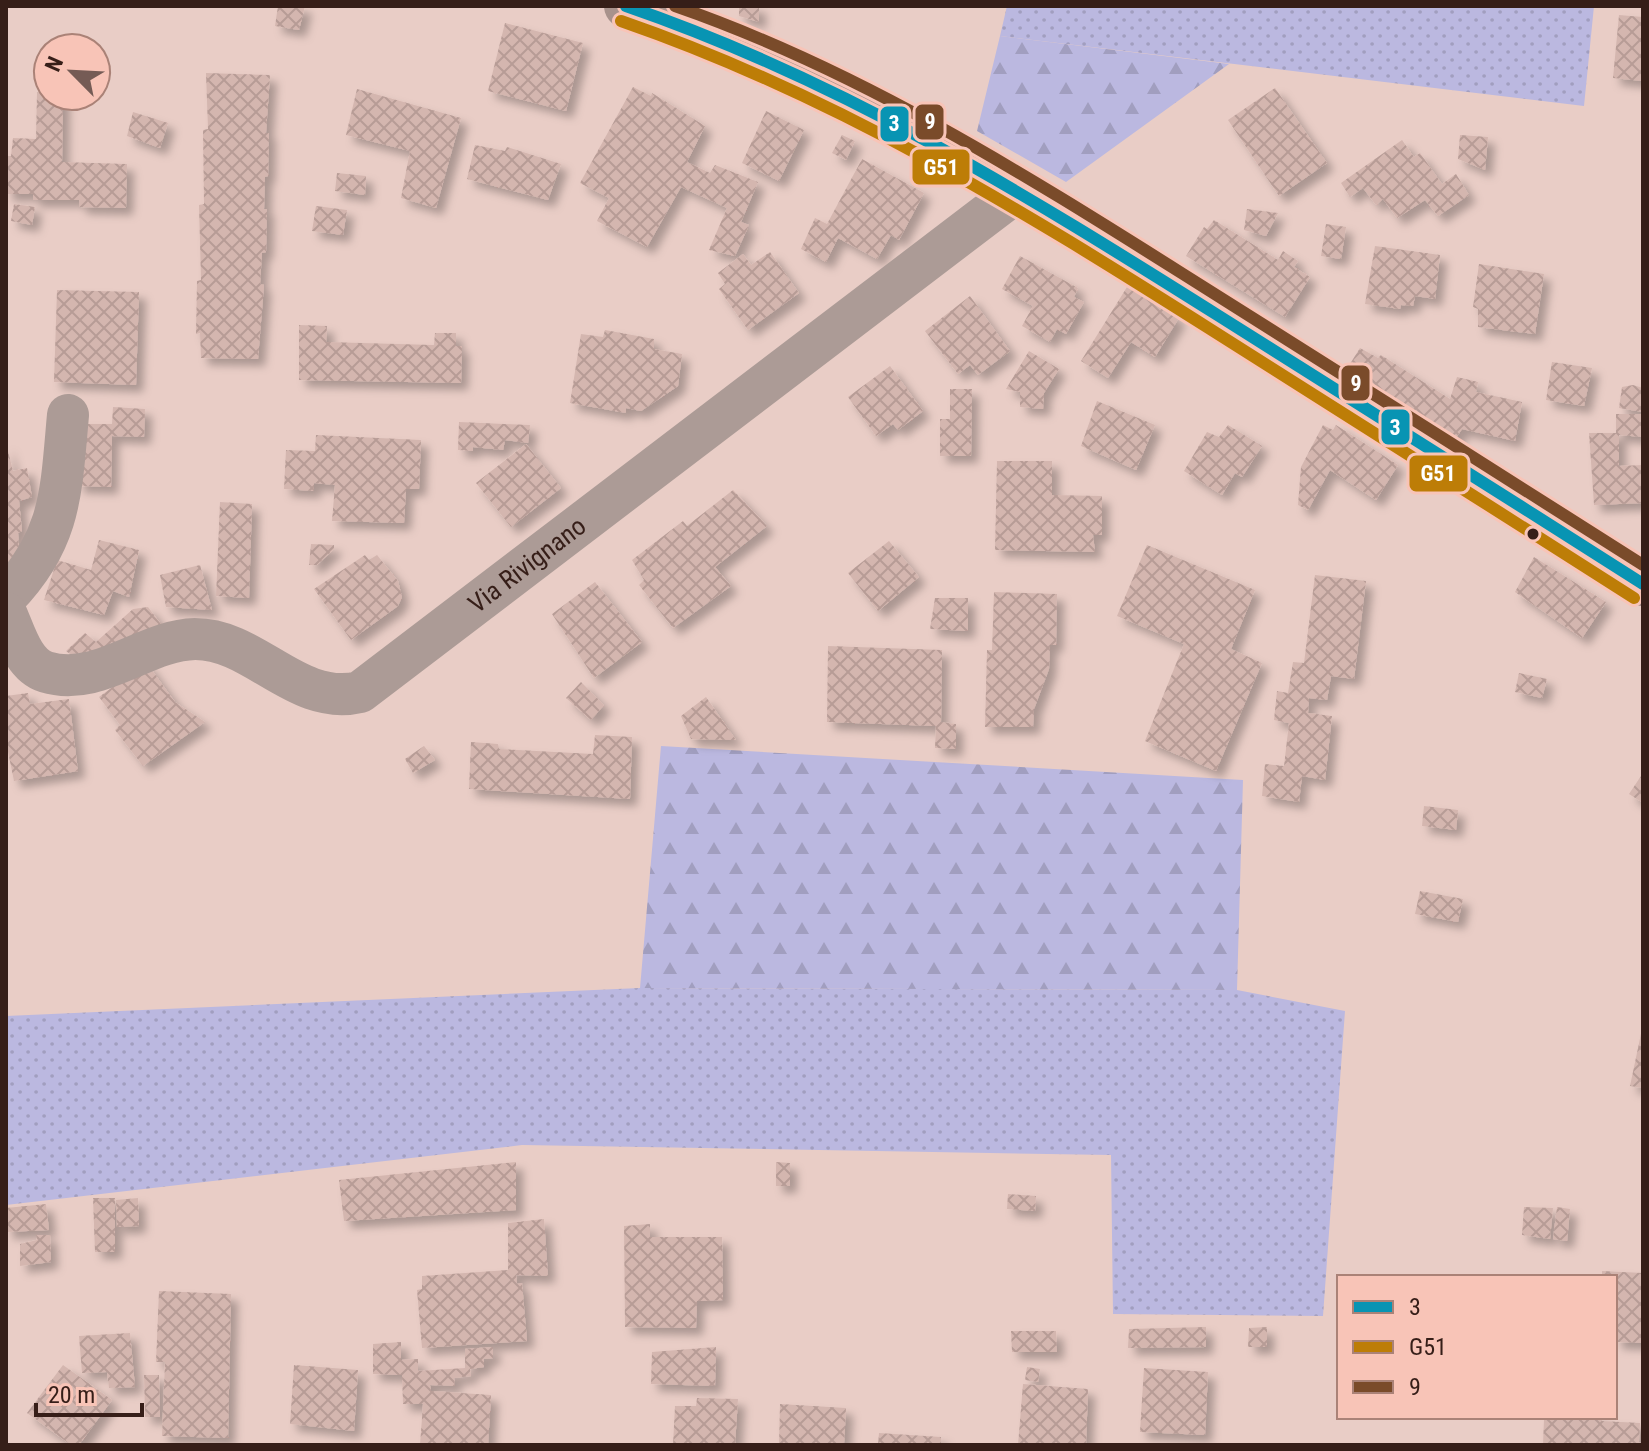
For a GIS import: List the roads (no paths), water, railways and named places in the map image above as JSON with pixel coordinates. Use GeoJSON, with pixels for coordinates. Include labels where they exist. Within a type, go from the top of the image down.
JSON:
{"type":"FeatureCollection","features":[{"type":"Feature","properties":{"kind":"main road"},"geometry":{"type":"LineString","coordinates":[[626,6],[686,25],[779,61],[887,114],[1019,190],[1643,584]]}},
{"type":"Feature","properties":{"kind":"street","name":"Via Rivignano"},"geometry":{"type":"LineString","coordinates":[[6,613],[28,660],[44,671],[69,674],[106,668],[194,639],[229,648],[321,694],[360,692],[1019,190]]}},
{"type":"Feature","properties":{"kind":"street"},"geometry":{"type":"LineString","coordinates":[[6,597],[28,574],[52,532],[60,505],[68,415]]}}]}
